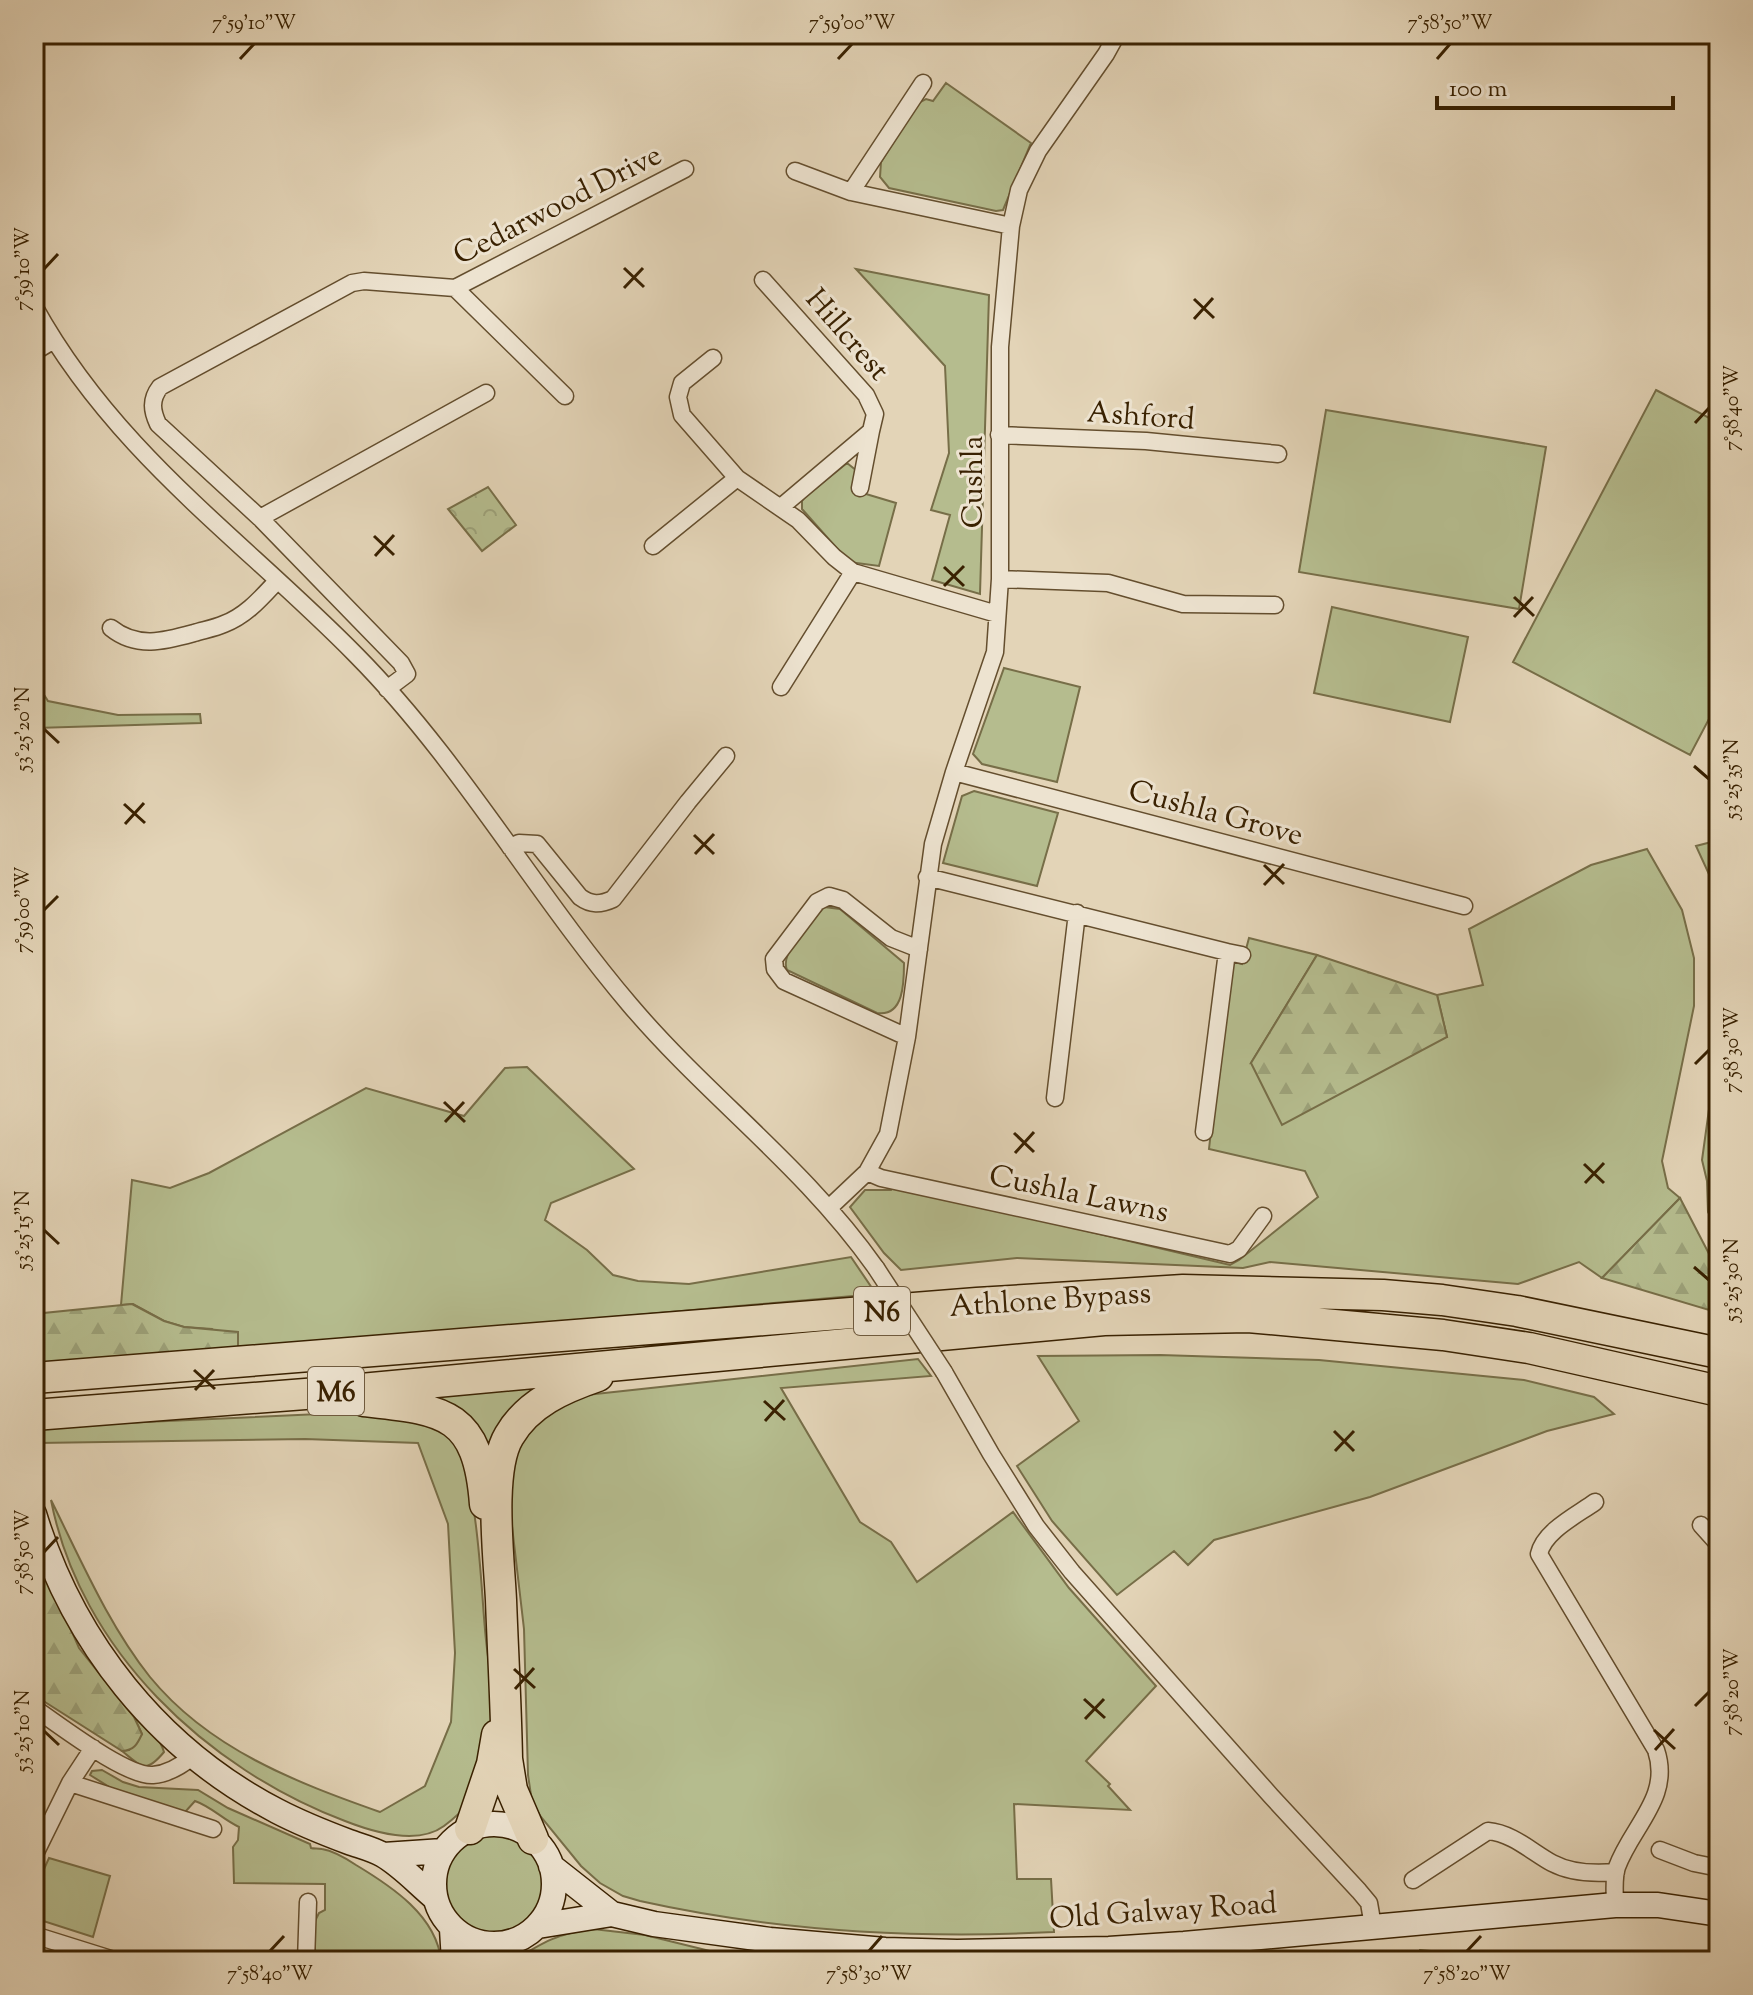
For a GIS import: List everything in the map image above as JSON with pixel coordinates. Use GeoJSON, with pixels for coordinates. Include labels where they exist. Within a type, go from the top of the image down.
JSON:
{"type":"FeatureCollection","features":[{"type":"Feature","properties":{"kind":"highway","name":"Athlone Bypass"},"geometry":{"type":"LineString","coordinates":[[37,1378],[977,1303],[1183,1290],[1442,1300],[1517,1311],[1719,1353]]}},
{"type":"Feature","properties":{"kind":"highway","name":"Athlone Bypass"},"geometry":{"type":"LineString","coordinates":[[637,1362],[1104,1320],[1248,1317],[1443,1335],[1529,1348],[1719,1391]]}},
{"type":"Feature","properties":{"kind":"highway","name":"M6"},"geometry":{"type":"LineString","coordinates":[[34,1415],[318,1393],[637,1362]]}},
{"type":"Feature","properties":{"kind":"highway"},"geometry":{"type":"LineString","coordinates":[[533,1839],[512,1790],[507,1759],[497,1511],[500,1457],[508,1437],[521,1420],[560,1389],[637,1362]]}},
{"type":"Feature","properties":{"kind":"highway"},"geometry":{"type":"LineString","coordinates":[[318,1393],[430,1409],[447,1416],[463,1431],[475,1451],[483,1483],[500,1723],[492,1764],[470,1829]]}},
{"type":"Feature","properties":{"kind":"main road"},"geometry":{"type":"LineString","coordinates":[[34,1514],[57,1577],[95,1648],[154,1722],[192,1757],[236,1789],[281,1813],[384,1855],[435,1898]]}},
{"type":"Feature","properties":{"kind":"main road"},"geometry":{"type":"LineString","coordinates":[[491,1824],[511,1826],[533,1839],[544,1851],[551,1866],[554,1892],[547,1913],[538,1926],[495,1953],[452,1929],[435,1898],[433,1876],[443,1851],[470,1829],[491,1824]]}},
{"type":"Feature","properties":{"kind":"main road"},"geometry":{"type":"LineString","coordinates":[[384,1855],[443,1851]]}},
{"type":"Feature","properties":{"kind":"main road"},"geometry":{"type":"LineString","coordinates":[[551,1866],[612,1914]]}},
{"type":"Feature","properties":{"kind":"main road","name":"Old Galway Road"},"geometry":{"type":"LineString","coordinates":[[612,1914],[705,1932],[770,1940],[957,1956],[1109,1949],[1615,1905],[1658,1905],[1719,1914]]}},
{"type":"Feature","properties":{"kind":"main road"},"geometry":{"type":"LineString","coordinates":[[538,1926],[612,1914]]}},
{"type":"Feature","properties":{"kind":"main road"},"geometry":{"type":"LineString","coordinates":[[452,1929],[454,1961]]}},
{"type":"Feature","properties":{"kind":"street","name":"Cushla"},"geometry":{"type":"LineString","coordinates":[[830,1207],[867,1172],[888,1134],[907,1037],[927,877],[939,821],[995,652],[1000,579],[1000,347],[1011,226],[1019,190],[1038,151],[1117,34]]}},
{"type":"Feature","properties":{"kind":"street"},"geometry":{"type":"LineString","coordinates":[[851,192],[923,83]]}},
{"type":"Feature","properties":{"kind":"street","name":"Cedarwood Drive"},"geometry":{"type":"LineString","coordinates":[[260,518],[158,424],[152,411],[155,394],[160,387],[352,283],[364,281],[455,288],[685,169]]}},
{"type":"Feature","properties":{"kind":"street"},"geometry":{"type":"LineString","coordinates":[[795,171],[851,192],[1011,226]]}},
{"type":"Feature","properties":{"kind":"street","name":"Hillcrest"},"geometry":{"type":"LineString","coordinates":[[763,280],[866,395],[875,411],[860,488]]}},
{"type":"Feature","properties":{"kind":"street","name":"Cedarwood Drive"},"geometry":{"type":"LineString","coordinates":[[455,288],[565,396]]}},
{"type":"Feature","properties":{"kind":"street"},"geometry":{"type":"LineString","coordinates":[[34,306],[88,391],[134,444],[355,654],[387,689],[633,1009],[830,1207],[876,1268],[944,1372],[1036,1526],[1143,1653],[1359,1891],[1369,1903],[1373,1926]]}},
{"type":"Feature","properties":{"kind":"street"},"geometry":{"type":"LineString","coordinates":[[34,352],[54,340]]}},
{"type":"Feature","properties":{"kind":"street"},"geometry":{"type":"LineString","coordinates":[[713,358],[682,383],[678,393],[679,409],[737,478],[808,528],[834,557],[853,572],[997,614]]}},
{"type":"Feature","properties":{"kind":"street"},"geometry":{"type":"LineString","coordinates":[[387,689],[407,674],[401,663],[260,518],[486,393]]}},
{"type":"Feature","properties":{"kind":"street","name":"Hillcrest"},"geometry":{"type":"LineString","coordinates":[[781,507],[871,431]]}},
{"type":"Feature","properties":{"kind":"street","name":"Ashford"},"geometry":{"type":"LineString","coordinates":[[999,435],[1146,441],[1278,454]]}},
{"type":"Feature","properties":{"kind":"street"},"geometry":{"type":"LineString","coordinates":[[653,546],[737,478]]}},
{"type":"Feature","properties":{"kind":"street"},"geometry":{"type":"LineString","coordinates":[[781,687],[853,572]]}},
{"type":"Feature","properties":{"kind":"street"},"geometry":{"type":"LineString","coordinates":[[1000,579],[1108,583],[1183,604],[1275,605]]}},
{"type":"Feature","properties":{"kind":"street"},"geometry":{"type":"LineString","coordinates":[[111,628],[121,636],[134,640],[161,642],[225,624],[250,608],[277,581]]}},
{"type":"Feature","properties":{"kind":"street"},"geometry":{"type":"LineString","coordinates":[[510,847],[519,843],[537,844],[580,897],[588,903],[605,903],[613,899],[727,757]]}},
{"type":"Feature","properties":{"kind":"street","name":"Cushla Grove"},"geometry":{"type":"LineString","coordinates":[[954,772],[1464,906]]}},
{"type":"Feature","properties":{"kind":"street"},"geometry":{"type":"LineString","coordinates":[[927,877],[1234,954],[1204,1132]]}},
{"type":"Feature","properties":{"kind":"street"},"geometry":{"type":"LineString","coordinates":[[907,1037],[784,981],[775,969],[774,959],[817,902],[829,896],[843,900],[891,938],[919,949]]}},
{"type":"Feature","properties":{"kind":"street"},"geometry":{"type":"LineString","coordinates":[[1055,1098],[1077,913]]}},
{"type":"Feature","properties":{"kind":"street","name":"Cushla Lawns"},"geometry":{"type":"LineString","coordinates":[[867,1172],[881,1178],[1230,1254],[1239,1249],[1263,1216]]}},
{"type":"Feature","properties":{"kind":"street"},"geometry":{"type":"LineString","coordinates":[[1595,1502],[1554,1532],[1543,1543],[1539,1554],[1661,1762],[1657,1793],[1616,1872],[1615,1905]]}},
{"type":"Feature","properties":{"kind":"street"},"geometry":{"type":"LineString","coordinates":[[1701,1525],[1719,1545]]}},
{"type":"Feature","properties":{"kind":"street"},"geometry":{"type":"LineString","coordinates":[[34,1708],[131,1770],[153,1775],[179,1766],[192,1757]]}},
{"type":"Feature","properties":{"kind":"street"},"geometry":{"type":"LineString","coordinates":[[34,1856],[70,1783],[93,1748]]}},
{"type":"Feature","properties":{"kind":"street"},"geometry":{"type":"LineString","coordinates":[[70,1783],[213,1829]]}},
{"type":"Feature","properties":{"kind":"street"},"geometry":{"type":"LineString","coordinates":[[1413,1880],[1488,1831],[1501,1833],[1561,1866],[1587,1872],[1616,1872]]}},
{"type":"Feature","properties":{"kind":"street"},"geometry":{"type":"LineString","coordinates":[[1660,1850],[1694,1863],[1719,1868]]}},
{"type":"Feature","properties":{"kind":"street"},"geometry":{"type":"LineString","coordinates":[[306,1961],[308,1902]]}},
{"type":"Feature","properties":{"kind":"street"},"geometry":{"type":"LineString","coordinates":[[34,1935],[117,1961]]}},
{"type":"Feature","properties":{"kind":"green space"},"geometry":{"type":"Polygon","coordinates":[[[946,83],[1031,143],[1003,210],[889,188],[880,177],[881,162],[918,103],[926,99],[933,101],[946,83]]]}},
{"type":"Feature","properties":{"kind":"green space"},"geometry":{"type":"Polygon","coordinates":[[[856,269],[989,295],[980,594],[932,580],[950,515],[931,510],[949,453],[945,366],[856,269]]]}},
{"type":"Feature","properties":{"kind":"green space"},"geometry":{"type":"Polygon","coordinates":[[[1656,390],[1719,423],[1719,700],[1690,755],[1513,662],[1656,390]]]}},
{"type":"Feature","properties":{"kind":"green space"},"geometry":{"type":"Polygon","coordinates":[[[1326,410],[1546,447],[1519,609],[1299,572],[1326,410]]]}},
{"type":"Feature","properties":{"kind":"green space"},"geometry":{"type":"Polygon","coordinates":[[[847,463],[857,471],[856,491],[896,503],[879,566],[849,562],[802,509],[805,497],[847,463]]]}},
{"type":"Feature","properties":{"kind":"green space"},"geometry":{"type":"Polygon","coordinates":[[[488,487],[516,525],[482,551],[448,509],[488,487]]]}},
{"type":"Feature","properties":{"kind":"green space"},"geometry":{"type":"Polygon","coordinates":[[[1332,607],[1468,637],[1450,722],[1314,693],[1332,607]]]}},
{"type":"Feature","properties":{"kind":"green space"},"geometry":{"type":"Polygon","coordinates":[[[1004,668],[1080,687],[1057,782],[982,764],[973,754],[1004,668]]]}},
{"type":"Feature","properties":{"kind":"green space"},"geometry":{"type":"Polygon","coordinates":[[[34,679],[48,701],[118,715],[200,714],[201,723],[36,728],[34,679]]]}},
{"type":"Feature","properties":{"kind":"green space"},"geometry":{"type":"Polygon","coordinates":[[[974,791],[1058,813],[1037,886],[943,863],[962,796],[974,791]]]}},
{"type":"Feature","properties":{"kind":"green space"},"geometry":{"type":"Polygon","coordinates":[[[1719,840],[1719,896],[1696,846],[1719,840]]]}},
{"type":"Feature","properties":{"kind":"green space"},"geometry":{"type":"Polygon","coordinates":[[[1647,849],[1682,910],[1694,958],[1694,1006],[1662,1161],[1668,1188],[1680,1198],[1602,1278],[1579,1262],[1518,1284],[1270,1262],[1243,1268],[1017,1258],[901,1270],[884,1253],[850,1207],[865,1190],[891,1190],[893,1185],[1230,1265],[1318,1197],[1305,1171],[1209,1149],[1230,961],[1242,964],[1249,938],[1317,955],[1251,1063],[1447,1037],[1437,995],[1483,985],[1469,929],[1591,865],[1647,849]]]}},
{"type":"Feature","properties":{"kind":"green space"},"geometry":{"type":"Polygon","coordinates":[[[824,907],[840,909],[904,963],[901,997],[893,1010],[877,1013],[787,970],[786,963],[792,946],[824,907]]]}},
{"type":"Feature","properties":{"kind":"green space"},"geometry":{"type":"Polygon","coordinates":[[[1317,955],[1437,995],[1447,1037],[1282,1125],[1251,1063],[1317,955]]]}},
{"type":"Feature","properties":{"kind":"green space"},"geometry":{"type":"Polygon","coordinates":[[[1719,1037],[1719,1232],[1708,1212],[1707,1181],[1702,1160],[1719,1037]]]}},
{"type":"Feature","properties":{"kind":"green space"},"geometry":{"type":"Polygon","coordinates":[[[527,1067],[634,1169],[551,1203],[545,1220],[587,1250],[613,1275],[638,1281],[689,1284],[851,1257],[876,1294],[238,1350],[212,1329],[184,1327],[164,1321],[133,1304],[121,1305],[132,1180],[170,1188],[209,1173],[366,1088],[464,1116],[505,1068],[527,1067]]]}},
{"type":"Feature","properties":{"kind":"green space"},"geometry":{"type":"Polygon","coordinates":[[[1680,1198],[1719,1273],[1719,1313],[1602,1278],[1680,1198]]]}},
{"type":"Feature","properties":{"kind":"green space"},"geometry":{"type":"Polygon","coordinates":[[[132,1304],[164,1321],[184,1327],[238,1332],[238,1350],[34,1363],[34,1314],[132,1304]]]}},
{"type":"Feature","properties":{"kind":"green space"},"geometry":{"type":"Polygon","coordinates":[[[1160,1355],[1319,1360],[1524,1380],[1594,1397],[1614,1414],[1547,1431],[1370,1497],[1214,1540],[1188,1565],[1174,1551],[1117,1595],[1052,1521],[1017,1466],[1079,1421],[1038,1356],[1160,1355]]]}},
{"type":"Feature","properties":{"kind":"green space"},"geometry":{"type":"Polygon","coordinates":[[[918,1359],[931,1376],[781,1388],[860,1522],[891,1542],[917,1582],[1013,1512],[1069,1588],[1156,1686],[1086,1761],[1110,1784],[1108,1786],[1130,1810],[1014,1804],[1017,1879],[1051,1879],[1054,1932],[898,1933],[794,1926],[640,1901],[623,1896],[600,1883],[581,1866],[532,1802],[528,1775],[524,1629],[508,1492],[516,1442],[534,1419],[577,1396],[918,1359]]]}},
{"type":"Feature","properties":{"kind":"green space"},"geometry":{"type":"Polygon","coordinates":[[[551,1375],[487,1468],[450,1405],[429,1393],[551,1375]]]}},
{"type":"Feature","properties":{"kind":"green space"},"geometry":{"type":"Polygon","coordinates":[[[407,1410],[446,1429],[467,1477],[477,1533],[493,1708],[487,1747],[466,1805],[453,1819],[433,1832],[408,1836],[382,1833],[356,1825],[294,1798],[245,1770],[199,1736],[157,1697],[120,1654],[90,1606],[66,1555],[51,1500],[121,1635],[150,1677],[173,1702],[199,1724],[255,1760],[316,1788],[380,1812],[425,1786],[451,1722],[455,1653],[448,1524],[418,1443],[305,1439],[38,1443],[35,1427],[407,1410]]]}},
{"type":"Feature","properties":{"kind":"green space"},"geometry":{"type":"Polygon","coordinates":[[[34,1545],[79,1648],[134,1717],[142,1734],[132,1748],[122,1751],[34,1695],[34,1545]]]}},
{"type":"Feature","properties":{"kind":"green space"},"geometry":{"type":"Polygon","coordinates":[[[134,1717],[156,1737],[164,1752],[147,1766],[139,1764],[122,1751],[129,1750],[142,1734],[134,1717]]]}},
{"type":"Feature","properties":{"kind":"green space"},"geometry":{"type":"Polygon","coordinates":[[[102,1770],[139,1787],[198,1790],[228,1808],[310,1844],[311,1848],[327,1850],[344,1858],[397,1893],[422,1916],[438,1945],[441,1961],[315,1961],[315,1921],[319,1913],[325,1910],[325,1884],[234,1883],[233,1847],[238,1840],[239,1827],[195,1801],[186,1811],[181,1811],[111,1788],[90,1775],[92,1771],[102,1770]]]}},
{"type":"Feature","properties":{"kind":"green space"},"geometry":{"type":"Polygon","coordinates":[[[495,1831],[515,1835],[532,1846],[543,1863],[547,1883],[543,1903],[532,1920],[515,1931],[495,1935],[475,1931],[458,1920],[447,1903],[443,1883],[447,1863],[458,1846],[475,1835],[495,1831]]]}},
{"type":"Feature","properties":{"kind":"green space"},"geometry":{"type":"Polygon","coordinates":[[[49,1858],[110,1876],[93,1937],[34,1918],[34,1891],[49,1858]]]}},
{"type":"Feature","properties":{"kind":"green space"},"geometry":{"type":"Polygon","coordinates":[[[593,1929],[645,1935],[722,1954],[785,1961],[513,1961],[552,1939],[593,1929]]]}},
{"type":"Feature","properties":{"kind":"green space"},"geometry":{"type":"Polygon","coordinates":[[[1420,1950],[1463,1954],[1464,1961],[1419,1961],[1420,1950]]]}}]}
